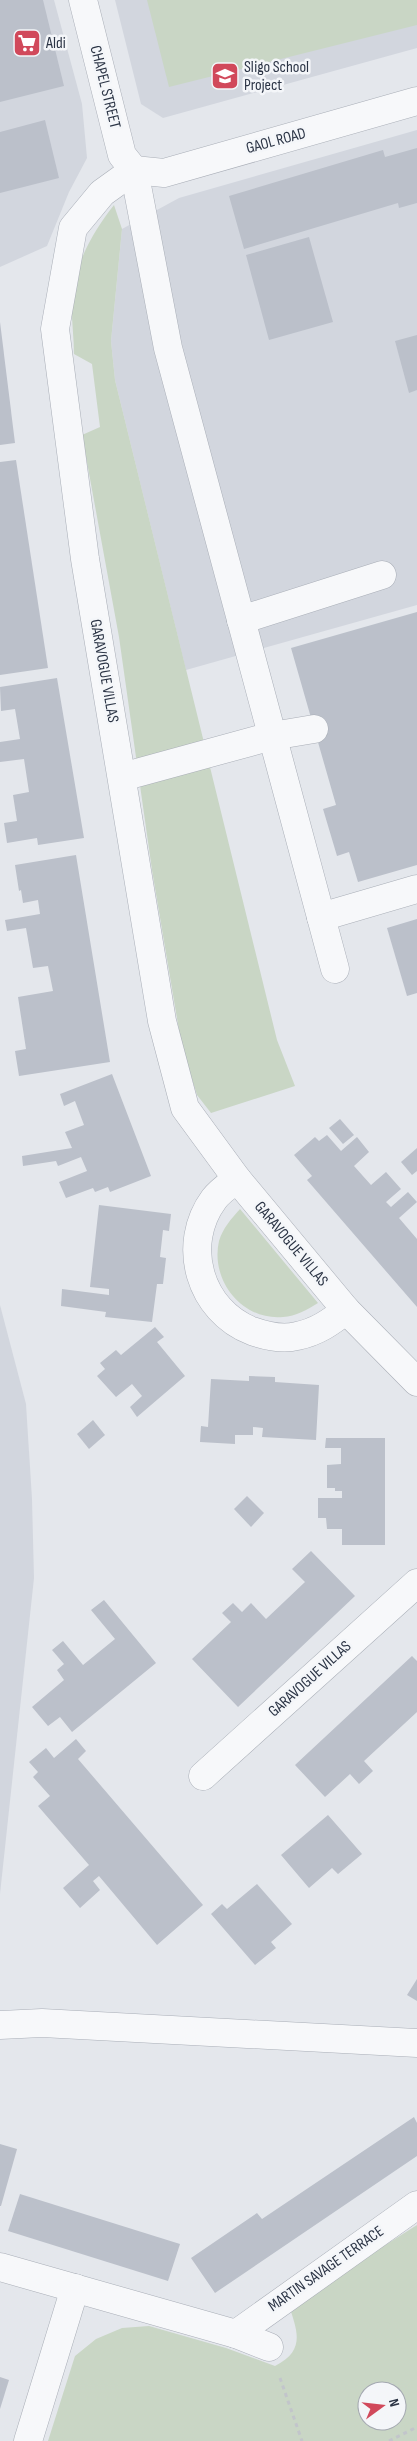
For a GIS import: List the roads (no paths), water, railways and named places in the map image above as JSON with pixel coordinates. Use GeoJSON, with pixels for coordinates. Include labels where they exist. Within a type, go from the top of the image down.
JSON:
{"type":"FeatureCollection","features":[{"type":"Feature","properties":{"kind":"street","name":"CHAPEL STREET"},"geometry":{"type":"LineString","coordinates":[[83,0],[122,155],[134,170]]}},
{"type":"Feature","properties":{"kind":"street","name":"GAOL ROAD"},"geometry":{"type":"LineString","coordinates":[[134,170],[164,173],[417,101]]}},
{"type":"Feature","properties":{"kind":"street"},"geometry":{"type":"LineString","coordinates":[[134,170],[168,348],[335,969]]}},
{"type":"Feature","properties":{"kind":"street","name":"GARAVOGUE VILLAS"},"geometry":{"type":"LineString","coordinates":[[134,170],[102,193],[73,228],[56,329],[85,559],[162,1021],[185,1108],[237,1179],[346,1310],[417,1382]]}},
{"type":"Feature","properties":{"kind":"street"},"geometry":{"type":"LineString","coordinates":[[241,620],[382,575]]}},
{"type":"Feature","properties":{"kind":"street"},"geometry":{"type":"LineString","coordinates":[[122,777],[272,736],[314,729]]}},
{"type":"Feature","properties":{"kind":"street"},"geometry":{"type":"LineString","coordinates":[[321,917],[417,889]]}},
{"type":"Feature","properties":{"kind":"street"},"geometry":{"type":"LineString","coordinates":[[237,1179],[214,1198],[200,1224],[196,1253],[202,1282],[216,1307],[239,1326],[266,1336],[295,1337],[324,1328],[346,1310]]}},
{"type":"Feature","properties":{"kind":"street","name":"GARAVOGUE VILLAS"},"geometry":{"type":"LineString","coordinates":[[203,1776],[417,1583]]}},
{"type":"Feature","properties":{"kind":"street"},"geometry":{"type":"LineString","coordinates":[[0,2025],[42,2023],[417,2043]]}},
{"type":"Feature","properties":{"kind":"street","name":"MARTIN SAVAGE TERRACE"},"geometry":{"type":"LineString","coordinates":[[236,2334],[417,2204]]}},
{"type":"Feature","properties":{"kind":"street"},"geometry":{"type":"LineString","coordinates":[[0,2267],[236,2334],[269,2347]]}},
{"type":"Feature","properties":{"kind":"street"},"geometry":{"type":"LineString","coordinates":[[28,2441],[75,2288]]}},
{"type":"Feature","properties":{"kind":"place","name":"Aldi"},"geometry":{"type":"Point","coordinates":[27,43]}},
{"type":"Feature","properties":{"kind":"place","name":"Sligo School Project"},"geometry":{"type":"Point","coordinates":[225,76]}}]}
